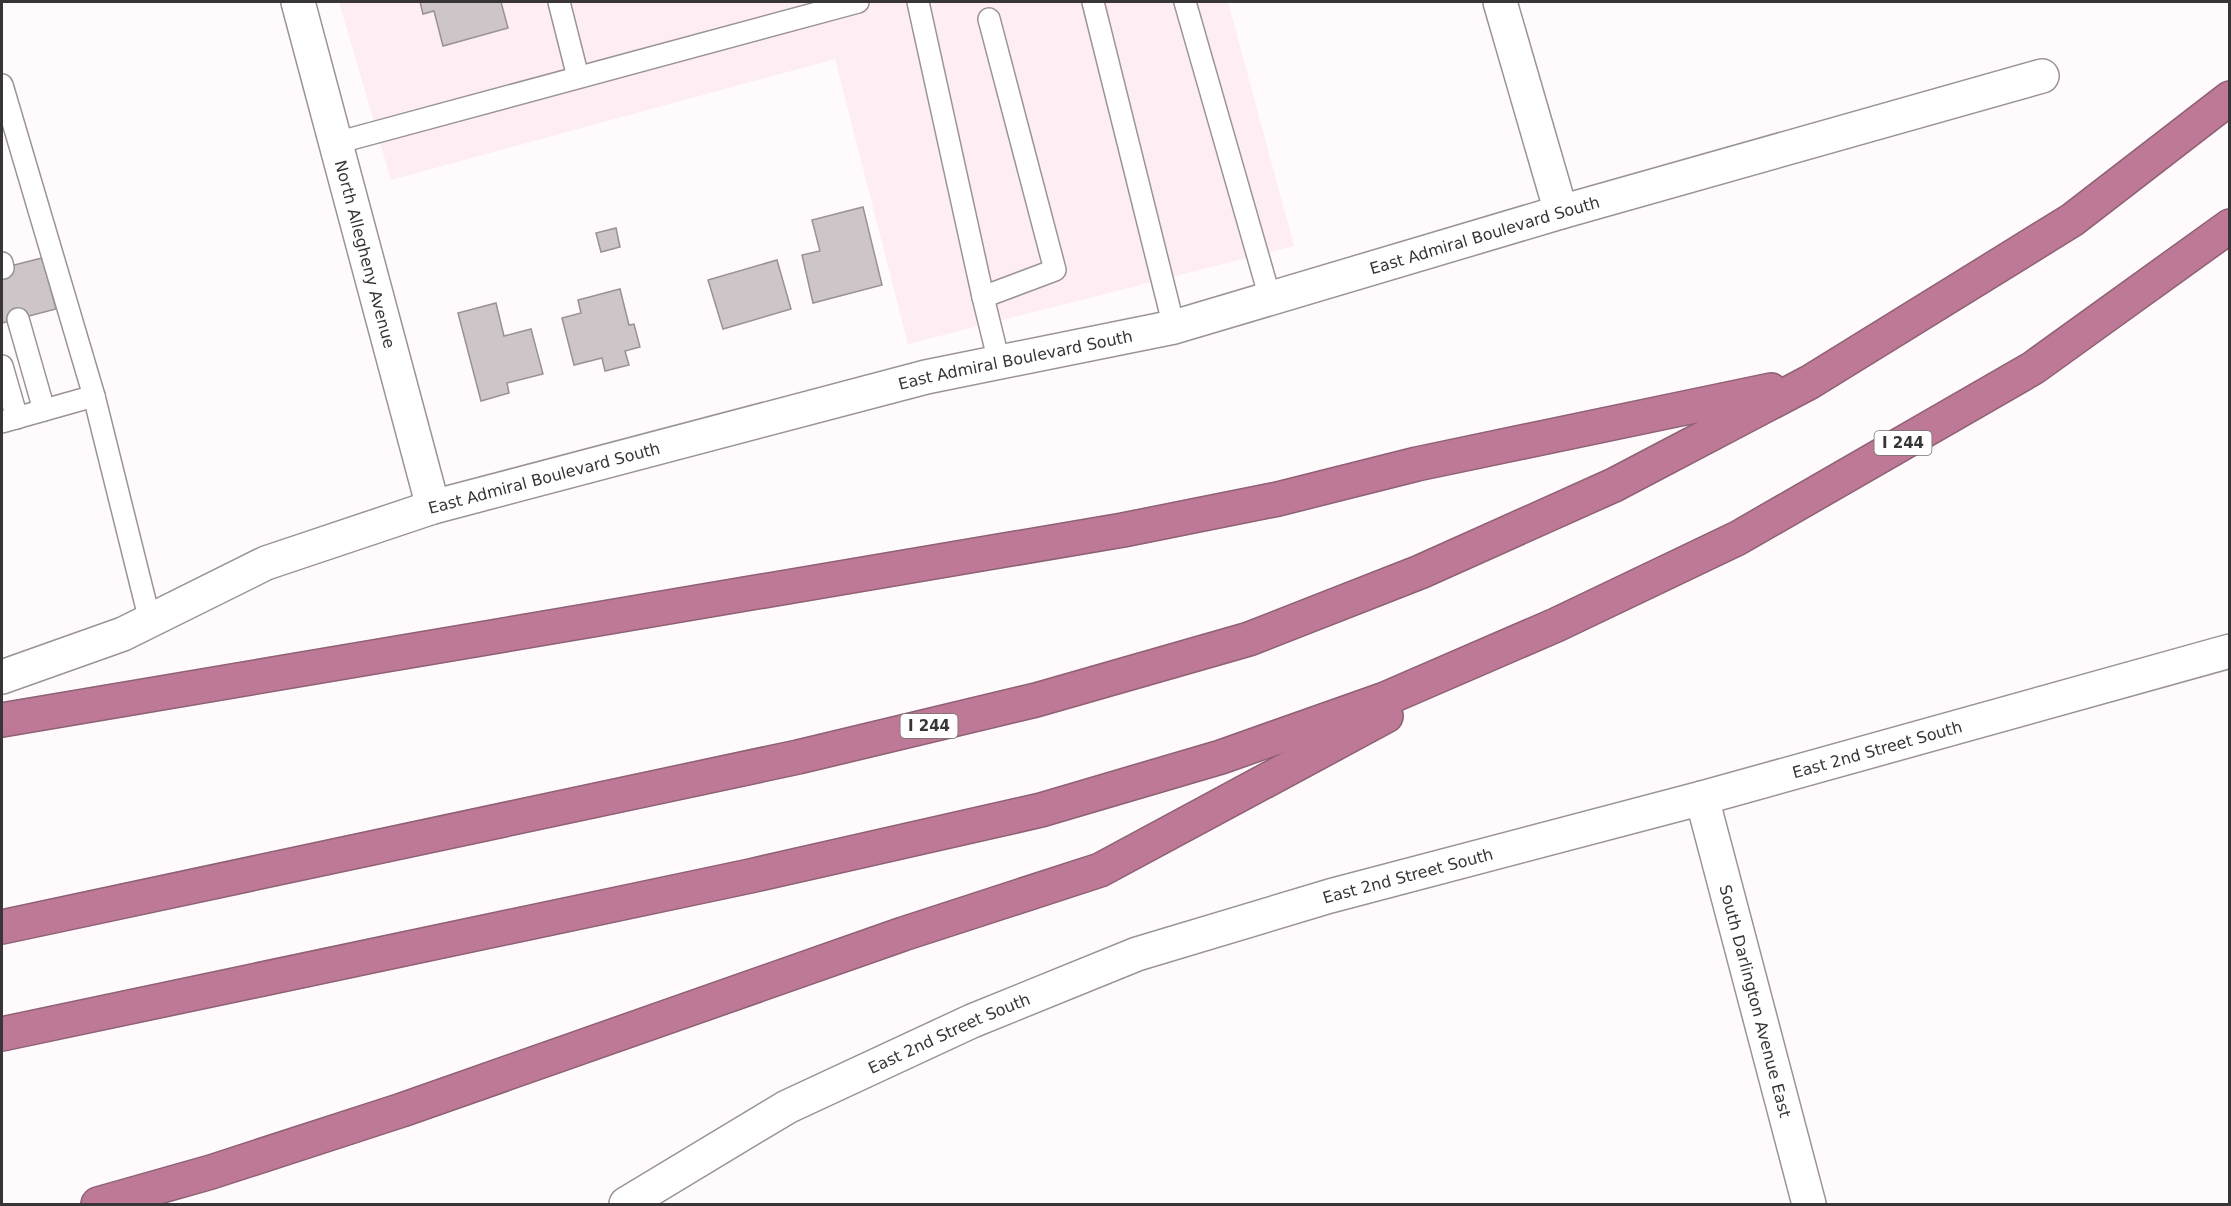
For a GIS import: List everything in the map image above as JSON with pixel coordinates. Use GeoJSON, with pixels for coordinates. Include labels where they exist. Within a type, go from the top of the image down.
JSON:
{"type":"FeatureCollection","features":[{"type":"Feature","properties":{"kind":"highway","name":"I 244"},"geometry":{"type":"LineString","coordinates":[[2,927],[798,757],[1036,700],[1249,639],[1420,572],[1614,485],[1810,382],[2072,220],[2229,98]]}},
{"type":"Feature","properties":{"kind":"highway","name":"I 244"},"geometry":{"type":"LineString","coordinates":[[2,1034],[738,878],[1041,810],[1221,757],[1374,703],[1556,625],[1738,538],[2033,368],[2229,226]]}},
{"type":"Feature","properties":{"kind":"highway"},"geometry":{"type":"LineString","coordinates":[[2,720],[1123,530],[1278,499],[1417,464],[1810,382]]}},
{"type":"Feature","properties":{"kind":"highway"},"geometry":{"type":"LineString","coordinates":[[98,1204],[211,1172],[402,1110],[903,934],[1100,870],[1556,625]]}},
{"type":"Feature","properties":{"kind":"street","name":"North Allegheny Avenue"},"geometry":{"type":"LineString","coordinates":[[298,2],[433,507]]}},
{"type":"Feature","properties":{"kind":"street"},"geometry":{"type":"LineString","coordinates":[[1500,2],[1561,212]]}},
{"type":"Feature","properties":{"kind":"street","name":"East Admiral Boulevard South"},"geometry":{"type":"LineString","coordinates":[[2,677],[123,634],[266,563],[433,507],[926,377],[1174,327],[1561,212],[2042,76]]}},
{"type":"Feature","properties":{"kind":"street","name":"East 2nd Street South"},"geometry":{"type":"LineString","coordinates":[[626,1204],[786,1107],[972,1021],[1137,954],[1330,896],[1702,798],[2229,651]]}},
{"type":"Feature","properties":{"kind":"street","name":"South Darlington Avenue East"},"geometry":{"type":"LineString","coordinates":[[1702,798],[1809,1204]]}},
{"type":"Feature","properties":{"kind":"lane"},"geometry":{"type":"LineString","coordinates":[[558,2],[578,77]]}},
{"type":"Feature","properties":{"kind":"lane"},"geometry":{"type":"LineString","coordinates":[[336,143],[858,2]]}},
{"type":"Feature","properties":{"kind":"lane"},"geometry":{"type":"LineString","coordinates":[[918,2],[999,362]]}},
{"type":"Feature","properties":{"kind":"lane"},"geometry":{"type":"LineString","coordinates":[[1093,2],[1174,327]]}},
{"type":"Feature","properties":{"kind":"lane"},"geometry":{"type":"LineString","coordinates":[[1185,2],[1270,298]]}},
{"type":"Feature","properties":{"kind":"lane"},"geometry":{"type":"LineString","coordinates":[[983,297],[1055,270],[989,19]]}},
{"type":"Feature","properties":{"kind":"lane"},"geometry":{"type":"LineString","coordinates":[[2,85],[94,396],[150,621]]}},
{"type":"Feature","properties":{"kind":"lane"},"geometry":{"type":"LineString","coordinates":[[18,319],[44,410]]}},
{"type":"Feature","properties":{"kind":"lane"},"geometry":{"type":"LineString","coordinates":[[2,366],[9,420],[94,396]]}},
{"type":"Feature","properties":{"kind":"shaded area"},"geometry":{"type":"Polygon","coordinates":[[[339,2],[1228,2],[1294,246],[908,344],[835,59],[391,180],[339,2]]]}},
{"type":"Feature","properties":{"kind":"building"},"geometry":{"type":"Polygon","coordinates":[[[420,2],[501,2],[508,28],[443,46],[434,11],[423,14],[420,2]]]}},
{"type":"Feature","properties":{"kind":"building"},"geometry":{"type":"Polygon","coordinates":[[[863,207],[882,285],[813,303],[802,255],[820,251],[812,220],[863,207]]]}},
{"type":"Feature","properties":{"kind":"building"},"geometry":{"type":"Polygon","coordinates":[[[616,228],[620,247],[601,252],[596,233],[616,228]]]}},
{"type":"Feature","properties":{"kind":"building"},"geometry":{"type":"Polygon","coordinates":[[[42,258],[56,309],[2,323],[2,268],[42,258]]]}},
{"type":"Feature","properties":{"kind":"building"},"geometry":{"type":"Polygon","coordinates":[[[777,260],[791,309],[723,329],[708,280],[777,260]]]}},
{"type":"Feature","properties":{"kind":"building"},"geometry":{"type":"Polygon","coordinates":[[[620,289],[629,325],[634,324],[640,347],[625,351],[629,365],[605,371],[602,358],[574,365],[562,318],[581,313],[578,300],[620,289]]]}},
{"type":"Feature","properties":{"kind":"building"},"geometry":{"type":"Polygon","coordinates":[[[496,303],[504,336],[531,329],[543,374],[507,383],[509,393],[481,401],[458,313],[496,303]]]}}]}
